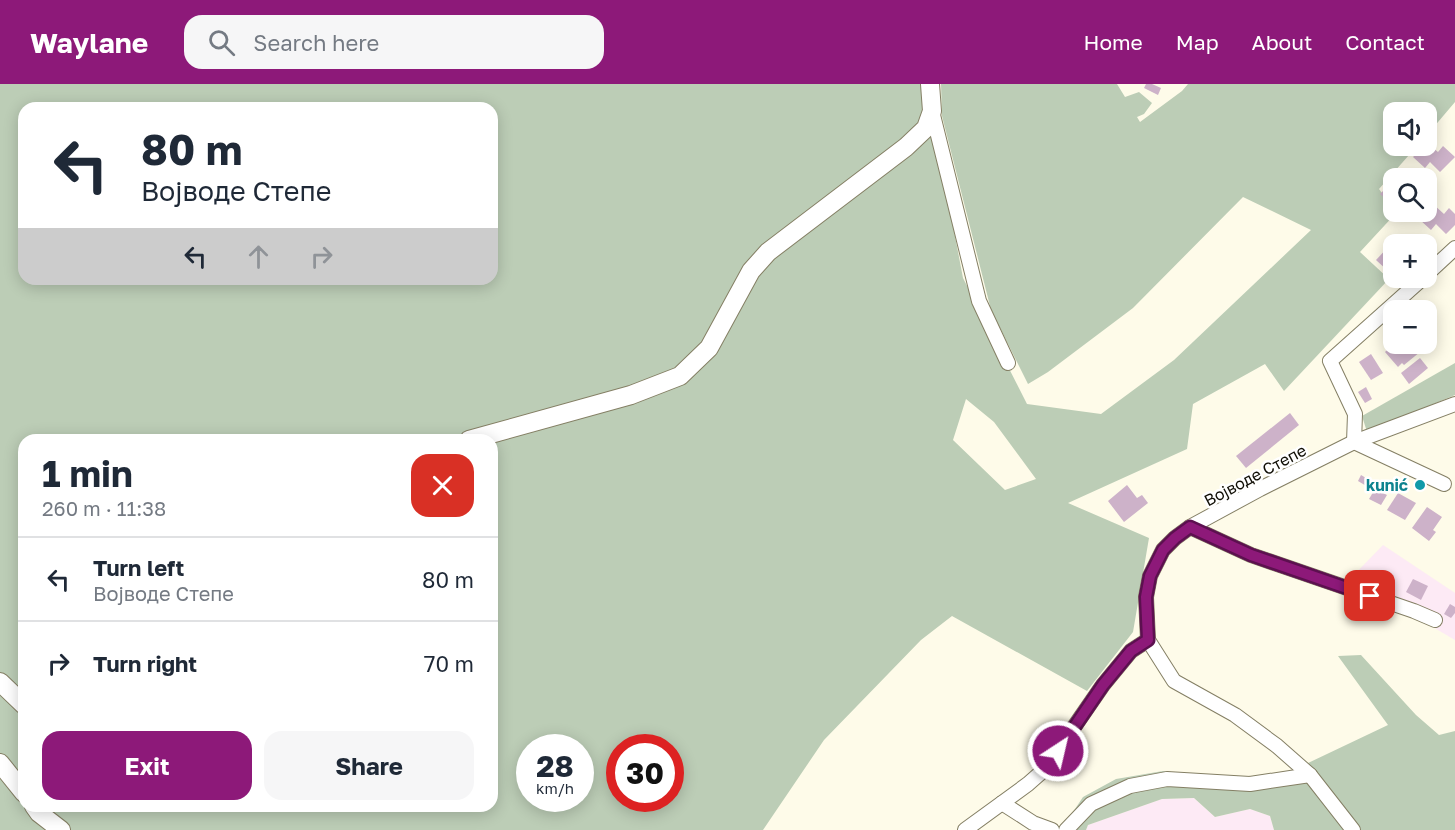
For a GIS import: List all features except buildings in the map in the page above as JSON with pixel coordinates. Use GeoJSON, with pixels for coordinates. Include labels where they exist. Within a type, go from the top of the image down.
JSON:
{"type":"FeatureCollection","features":[{"type":"Feature","properties":{"kind":"street"},"geometry":{"type":"LineString","coordinates":[[930,84],[932,111],[979,301],[1008,363]]}},
{"type":"Feature","properties":{"kind":"street"},"geometry":{"type":"LineString","coordinates":[[491,434],[631,395],[680,376],[709,348],[752,271],[768,252],[906,147],[926,128],[932,111]]}},
{"type":"Feature","properties":{"kind":"street"},"geometry":{"type":"LineString","coordinates":[[1437,268],[1452,257]]}},
{"type":"Feature","properties":{"kind":"street"},"geometry":{"type":"LineString","coordinates":[[1412,288],[1330,362],[1355,414],[1354,442],[1444,484]]}},
{"type":"Feature","properties":{"kind":"street","name":"Војводе Степе"},"geometry":{"type":"LineString","coordinates":[[1148,640],[1146,597],[1150,576],[1163,550],[1175,538],[1190,527],[1260,489],[1354,442],[1455,404]]}},
{"type":"Feature","properties":{"kind":"street"},"geometry":{"type":"LineString","coordinates":[[1190,527],[1251,555],[1435,620]]}},
{"type":"Feature","properties":{"kind":"street"},"geometry":{"type":"LineString","coordinates":[[965,830],[1028,784],[1045,768],[1103,685],[1131,651],[1148,640],[1174,681],[1235,715],[1277,746],[1310,775],[1353,830]]}},
{"type":"Feature","properties":{"kind":"street"},"geometry":{"type":"LineString","coordinates":[[0,682],[18,699]]}},
{"type":"Feature","properties":{"kind":"street"},"geometry":{"type":"LineString","coordinates":[[0,763],[18,786]]}},
{"type":"Feature","properties":{"kind":"street"},"geometry":{"type":"LineString","coordinates":[[1066,830],[1091,804],[1130,786],[1167,779],[1250,783],[1310,775]]}},
{"type":"Feature","properties":{"kind":"street"},"geometry":{"type":"LineString","coordinates":[[1002,803],[1033,823],[1052,830]]}},
{"type":"Feature","properties":{"kind":"street"},"geometry":{"type":"LineString","coordinates":[[38,812],[61,830]]}},
{"type":"Feature","properties":{"kind":"shaded area"},"geometry":{"type":"Polygon","coordinates":[[[1383,545],[1455,593],[1455,640],[1407,612],[1347,591],[1353,576],[1383,545]]]}},
{"type":"Feature","properties":{"kind":"shaded area"},"geometry":{"type":"Polygon","coordinates":[[[1194,798],[1215,817],[1250,809],[1270,816],[1274,830],[1086,830],[1088,825],[1162,799],[1194,798]]]}},
{"type":"Feature","properties":{"kind":"green space"},"geometry":{"type":"Polygon","coordinates":[[[0,84],[926,84],[963,278],[1027,404],[1101,414],[1174,360],[1311,230],[1243,197],[1133,308],[1048,372],[1028,384],[991,310],[942,116],[941,84],[1117,84],[1125,97],[1139,92],[1152,103],[1144,114],[1137,117],[1140,122],[1188,84],[1455,84],[1455,102],[1437,123],[1437,102],[1383,102],[1383,156],[1408,156],[1398,168],[1383,168],[1383,184],[1379,189],[1383,194],[1383,222],[1388,222],[1360,252],[1383,273],[1383,285],[1284,391],[1265,364],[1193,404],[1187,449],[1068,503],[1149,538],[1133,632],[1087,691],[952,616],[921,640],[824,740],[763,830],[0,830],[0,84]],[[966,399],[953,440],[1005,490],[1036,479],[994,422],[966,399]]]}},
{"type":"Feature","properties":{"kind":"green space"},"geometry":{"type":"Polygon","coordinates":[[[1455,363],[1455,395],[1367,432],[1362,416],[1455,363]]]}},
{"type":"Feature","properties":{"kind":"green space"},"geometry":{"type":"Polygon","coordinates":[[[1361,655],[1416,715],[1439,735],[1455,731],[1455,830],[1274,830],[1270,816],[1250,809],[1215,817],[1194,798],[1162,799],[1088,825],[1086,830],[1061,830],[1083,797],[1116,779],[1163,771],[1229,779],[1287,773],[1388,725],[1338,656],[1361,655]]]}},
{"type":"Feature","properties":{"kind":"place","name":"kunić"},"geometry":{"type":"Point","coordinates":[1420,485]}},
{"type":"Feature","properties":{"kind":"route"},"geometry":{"type":"LineString","coordinates":[[1058,751],[1103,685],[1131,651],[1148,640],[1146,597],[1150,576],[1163,550],[1190,527],[1251,555],[1370,596]]}}]}
